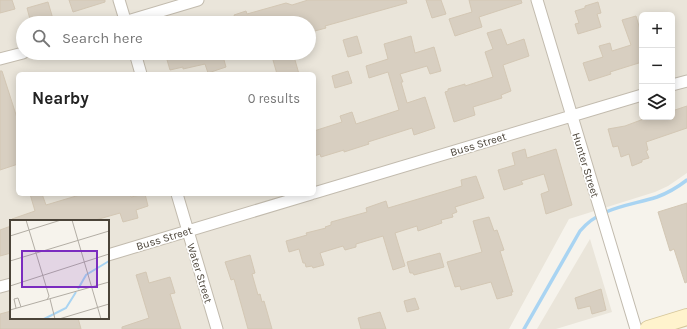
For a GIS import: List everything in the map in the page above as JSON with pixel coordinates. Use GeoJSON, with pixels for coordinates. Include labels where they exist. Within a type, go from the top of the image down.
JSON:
{"type":"FeatureCollection","features":[{"type":"Feature","properties":{"kind":"main road"},"geometry":{"type":"LineString","coordinates":[[648,329],[687,317]]}},
{"type":"Feature","properties":{"kind":"street"},"geometry":{"type":"LineString","coordinates":[[119,0],[122,16]]}},
{"type":"Feature","properties":{"kind":"street"},"geometry":{"type":"LineString","coordinates":[[147,16],[198,0]]}},
{"type":"Feature","properties":{"kind":"street","name":"Hunter Street"},"geometry":{"type":"LineString","coordinates":[[537,0],[636,329]]}},
{"type":"Feature","properties":{"kind":"street"},"geometry":{"type":"LineString","coordinates":[[0,59],[16,55]]}},
{"type":"Feature","properties":{"kind":"street"},"geometry":{"type":"LineString","coordinates":[[137,60],[140,72]]}},
{"type":"Feature","properties":{"kind":"street"},"geometry":{"type":"LineString","coordinates":[[675,84],[687,81]]}},
{"type":"Feature","properties":{"kind":"street","name":"Buss Street"},"geometry":{"type":"LineString","coordinates":[[316,193],[639,96]]}},
{"type":"Feature","properties":{"kind":"street","name":"Water Street"},"geometry":{"type":"LineString","coordinates":[[178,196],[217,329]]}},
{"type":"Feature","properties":{"kind":"street","name":"Buss Street"},"geometry":{"type":"LineString","coordinates":[[109,255],[306,196]]}},
{"type":"Feature","properties":{"kind":"street"},"geometry":{"type":"LineString","coordinates":[[0,287],[10,284]]}},
{"type":"Feature","properties":{"kind":"shaded area"},"geometry":{"type":"Polygon","coordinates":[[[0,0],[687,0],[687,173],[668,186],[655,192],[569,219],[509,329],[0,329],[0,0]]]}},
{"type":"Feature","properties":{"kind":"shaded area"},"geometry":{"type":"Polygon","coordinates":[[[590,239],[612,312],[556,329],[537,329],[590,239]]]}},
{"type":"Feature","properties":{"kind":"building"},"geometry":{"type":"Polygon","coordinates":[[[0,0],[12,0],[15,9],[0,13],[0,0]]]}},
{"type":"Feature","properties":{"kind":"building"},"geometry":{"type":"Polygon","coordinates":[[[69,0],[105,0],[105,2],[73,12],[69,0]]]}},
{"type":"Feature","properties":{"kind":"building"},"geometry":{"type":"Polygon","coordinates":[[[308,0],[406,0],[407,3],[325,26],[326,28],[316,31],[316,16],[234,15],[246,11],[247,14],[286,3],[292,5],[308,0]]]}},
{"type":"Feature","properties":{"kind":"building"},"geometry":{"type":"Polygon","coordinates":[[[426,0],[441,0],[446,14],[432,18],[426,0]]]}},
{"type":"Feature","properties":{"kind":"building"},"geometry":{"type":"Polygon","coordinates":[[[469,0],[521,0],[522,3],[479,17],[482,27],[455,36],[449,19],[472,12],[469,0]]]}},
{"type":"Feature","properties":{"kind":"building"},"geometry":{"type":"Polygon","coordinates":[[[48,2],[52,16],[29,16],[27,8],[48,2]]]}},
{"type":"Feature","properties":{"kind":"building"},"geometry":{"type":"Polygon","coordinates":[[[598,2],[601,13],[597,14],[601,27],[578,34],[575,24],[579,23],[575,11],[598,2]]]}},
{"type":"Feature","properties":{"kind":"building"},"geometry":{"type":"Polygon","coordinates":[[[636,16],[639,26],[639,63],[610,72],[611,74],[589,81],[583,63],[603,57],[599,46],[610,43],[612,51],[631,45],[622,20],[636,16]]]}},
{"type":"Feature","properties":{"kind":"building"},"geometry":{"type":"Polygon","coordinates":[[[501,29],[507,45],[524,39],[529,56],[503,65],[511,91],[501,95],[502,98],[473,107],[475,115],[454,122],[445,92],[448,91],[448,89],[465,84],[465,86],[493,77],[485,52],[493,49],[487,33],[501,29]]]}},
{"type":"Feature","properties":{"kind":"building"},"geometry":{"type":"Polygon","coordinates":[[[357,36],[362,53],[348,57],[343,40],[357,36]]]}},
{"type":"Feature","properties":{"kind":"building"},"geometry":{"type":"Polygon","coordinates":[[[411,36],[415,53],[434,47],[441,71],[430,74],[427,66],[400,74],[407,103],[425,97],[435,128],[414,135],[412,128],[368,142],[369,144],[344,152],[344,150],[321,157],[320,154],[316,155],[316,130],[342,122],[340,116],[352,112],[356,124],[399,110],[388,72],[369,78],[366,66],[388,59],[384,44],[411,36]]]}},
{"type":"Feature","properties":{"kind":"building"},"geometry":{"type":"Polygon","coordinates":[[[167,60],[224,60],[226,67],[211,72],[208,72],[205,64],[183,69],[183,67],[170,70],[167,60]]]}},
{"type":"Feature","properties":{"kind":"building"},"geometry":{"type":"Polygon","coordinates":[[[273,60],[295,60],[298,72],[276,72],[273,60]]]}},
{"type":"Feature","properties":{"kind":"building"},"geometry":{"type":"Polygon","coordinates":[[[0,71],[2,71],[16,115],[16,165],[0,170],[0,71]]]}},
{"type":"Feature","properties":{"kind":"building"},"geometry":{"type":"Polygon","coordinates":[[[348,71],[352,83],[335,88],[332,76],[348,71]]]}},
{"type":"Feature","properties":{"kind":"building"},"geometry":{"type":"Polygon","coordinates":[[[687,106],[687,128],[646,142],[648,150],[646,151],[649,158],[632,166],[629,154],[621,157],[618,146],[613,147],[608,129],[625,126],[641,120],[675,120],[675,110],[687,106]]]}},
{"type":"Feature","properties":{"kind":"building"},"geometry":{"type":"Polygon","coordinates":[[[525,149],[527,158],[556,149],[572,205],[546,214],[541,194],[549,191],[544,174],[521,181],[523,184],[504,190],[498,170],[515,165],[512,153],[525,149]]]}},
{"type":"Feature","properties":{"kind":"building"},"geometry":{"type":"Polygon","coordinates":[[[476,176],[484,198],[455,207],[457,212],[452,214],[453,217],[441,220],[442,223],[418,231],[417,226],[395,233],[405,266],[393,270],[383,236],[356,244],[356,247],[345,250],[343,246],[320,253],[324,265],[313,268],[312,266],[306,267],[305,263],[303,263],[299,249],[289,252],[286,241],[307,235],[306,233],[326,228],[325,227],[331,225],[331,222],[367,212],[366,208],[386,201],[388,208],[462,186],[461,180],[476,176]]]}},
{"type":"Feature","properties":{"kind":"building"},"geometry":{"type":"Polygon","coordinates":[[[31,196],[43,196],[46,205],[76,196],[146,196],[148,206],[136,210],[138,218],[123,222],[120,213],[96,220],[12,220],[35,211],[31,196]]]}},
{"type":"Feature","properties":{"kind":"building"},"geometry":{"type":"Polygon","coordinates":[[[687,203],[687,282],[685,283],[674,249],[670,251],[658,212],[687,203]]]}},
{"type":"Feature","properties":{"kind":"building"},"geometry":{"type":"Polygon","coordinates":[[[489,217],[494,231],[497,230],[504,250],[500,251],[513,292],[511,292],[512,295],[497,299],[491,282],[461,290],[460,286],[455,287],[447,262],[482,252],[473,221],[489,217]]]}},
{"type":"Feature","properties":{"kind":"building"},"geometry":{"type":"Polygon","coordinates":[[[10,226],[10,253],[0,256],[0,230],[10,226]]]}},
{"type":"Feature","properties":{"kind":"building"},"geometry":{"type":"Polygon","coordinates":[[[440,253],[444,267],[414,275],[413,273],[410,273],[407,262],[440,253]]]}},
{"type":"Feature","properties":{"kind":"building"},"geometry":{"type":"Polygon","coordinates":[[[250,255],[255,273],[252,274],[258,295],[260,294],[262,302],[264,301],[272,329],[248,329],[234,279],[231,280],[225,262],[250,255]]]}},
{"type":"Feature","properties":{"kind":"building"},"geometry":{"type":"Polygon","coordinates":[[[146,272],[149,283],[170,277],[175,293],[170,294],[181,329],[122,329],[122,327],[149,318],[136,275],[146,272]]]}},
{"type":"Feature","properties":{"kind":"building"},"geometry":{"type":"Polygon","coordinates":[[[601,289],[606,310],[592,314],[590,306],[578,309],[575,298],[601,289]]]}},
{"type":"Feature","properties":{"kind":"building"},"geometry":{"type":"Polygon","coordinates":[[[415,298],[419,309],[407,312],[404,301],[415,298]]]}},
{"type":"Feature","properties":{"kind":"building"},"geometry":{"type":"Polygon","coordinates":[[[10,311],[10,319],[78,319],[81,329],[0,329],[0,314],[10,311]]]}},
{"type":"Feature","properties":{"kind":"building"},"geometry":{"type":"Polygon","coordinates":[[[380,312],[386,329],[361,329],[358,318],[380,312]]]}},
{"type":"Feature","properties":{"kind":"waterway"},"geometry":{"type":"LineString","coordinates":[[524,329],[580,231],[588,223],[616,208],[646,200],[673,190],[687,180]]}}]}
